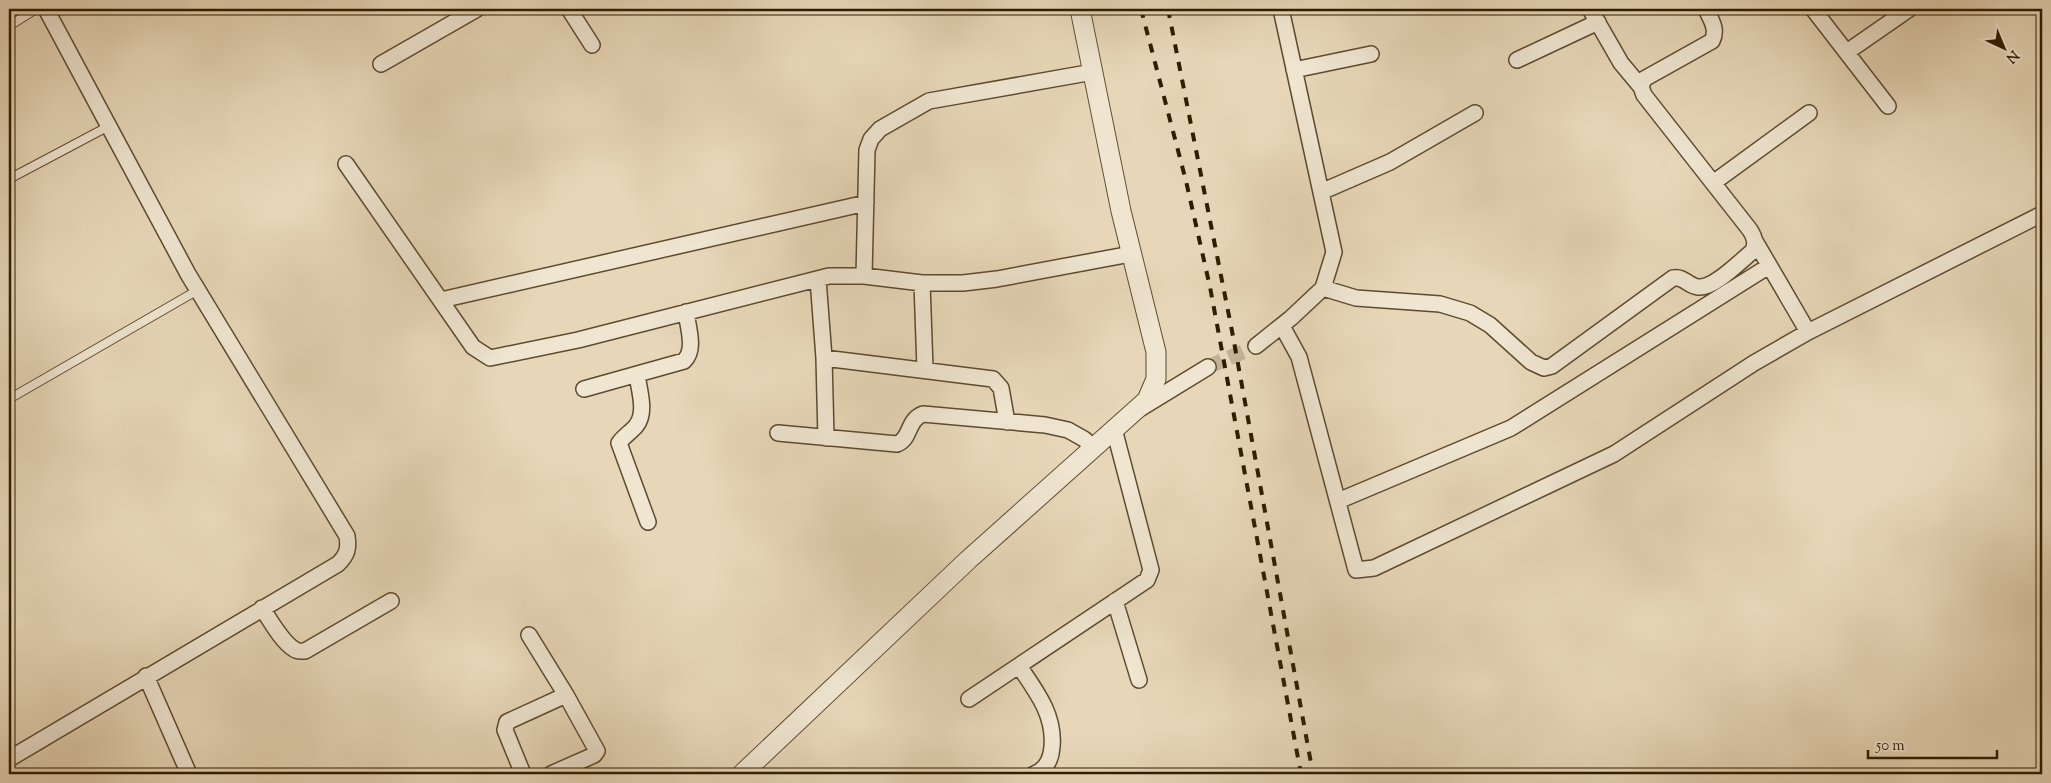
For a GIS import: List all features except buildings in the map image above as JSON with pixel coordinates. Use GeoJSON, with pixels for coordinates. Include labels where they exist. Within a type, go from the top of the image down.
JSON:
{"type":"FeatureCollection","features":[{"type":"Feature","properties":{"kind":"street"},"geometry":{"type":"LineString","coordinates":[[9,759],[146,676],[338,564],[349,548],[347,536],[198,290],[46,9]]}},
{"type":"Feature","properties":{"kind":"street"},"geometry":{"type":"LineString","coordinates":[[381,64],[476,9]]}},
{"type":"Feature","properties":{"kind":"street"},"geometry":{"type":"LineString","coordinates":[[569,9],[592,46]]}},
{"type":"Feature","properties":{"kind":"street"},"geometry":{"type":"LineString","coordinates":[[747,769],[968,560],[1147,400],[1156,379],[1156,352],[1121,212],[1080,9]]}},
{"type":"Feature","properties":{"kind":"street"},"geometry":{"type":"LineString","coordinates":[[1256,346],[1282,326],[1323,288],[1334,252],[1280,9]]}},
{"type":"Feature","properties":{"kind":"street"},"geometry":{"type":"LineString","coordinates":[[1590,9],[1621,63],[1644,95],[1750,230],[1808,332]]}},
{"type":"Feature","properties":{"kind":"street"},"geometry":{"type":"LineString","coordinates":[[1640,88],[1644,79],[1712,41],[1714,26],[1706,9]]}},
{"type":"Feature","properties":{"kind":"street"},"geometry":{"type":"LineString","coordinates":[[1813,9],[1888,106]]}},
{"type":"Feature","properties":{"kind":"street"},"geometry":{"type":"LineString","coordinates":[[1847,52],[1909,9]]}},
{"type":"Feature","properties":{"kind":"street"},"geometry":{"type":"LineString","coordinates":[[1517,60],[1598,22]]}},
{"type":"Feature","properties":{"kind":"street"},"geometry":{"type":"LineString","coordinates":[[1294,70],[1371,54]]}},
{"type":"Feature","properties":{"kind":"street"},"geometry":{"type":"LineString","coordinates":[[864,276],[867,150],[871,139],[880,128],[916,107],[929,102],[1093,72]]}},
{"type":"Feature","properties":{"kind":"street"},"geometry":{"type":"LineString","coordinates":[[1321,192],[1390,162],[1476,112]]}},
{"type":"Feature","properties":{"kind":"street"},"geometry":{"type":"LineString","coordinates":[[1713,183],[1809,114]]}},
{"type":"Feature","properties":{"kind":"street"},"geometry":{"type":"LineString","coordinates":[[346,164],[473,347],[490,358],[578,340],[818,279],[848,275],[922,283],[963,283],[997,279],[1131,254]]}},
{"type":"Feature","properties":{"kind":"street"},"geometry":{"type":"LineString","coordinates":[[441,300],[866,203]]}},
{"type":"Feature","properties":{"kind":"street"},"geometry":{"type":"LineString","coordinates":[[1282,326],[1299,356],[1356,570],[1374,568],[1614,454],[1754,363],[1808,332],[2042,214]]}},
{"type":"Feature","properties":{"kind":"street"},"geometry":{"type":"LineString","coordinates":[[1323,288],[1356,298],[1440,304],[1470,313],[1490,325],[1531,362],[1544,368],[1552,366],[1673,278],[1681,278],[1692,286],[1699,288],[1713,284],[1753,251],[1755,241]]}},
{"type":"Feature","properties":{"kind":"street"},"geometry":{"type":"LineString","coordinates":[[1338,501],[1511,428],[1770,266]]}},
{"type":"Feature","properties":{"kind":"street"},"geometry":{"type":"LineString","coordinates":[[818,279],[824,358],[826,438]]}},
{"type":"Feature","properties":{"kind":"street"},"geometry":{"type":"LineString","coordinates":[[922,283],[925,370]]}},
{"type":"Feature","properties":{"kind":"street"},"geometry":{"type":"LineString","coordinates":[[584,389],[677,365],[689,356],[691,349],[686,312]]}},
{"type":"Feature","properties":{"kind":"street"},"geometry":{"type":"LineString","coordinates":[[824,358],[993,378],[1001,388],[1008,422]]}},
{"type":"Feature","properties":{"kind":"street"},"geometry":{"type":"LineString","coordinates":[[1131,414],[1208,367]]}},
{"type":"Feature","properties":{"kind":"street"},"geometry":{"type":"LineString","coordinates":[[637,375],[642,408],[640,419],[636,427],[624,436],[619,443],[648,522]]}},
{"type":"Feature","properties":{"kind":"street"},"geometry":{"type":"LineString","coordinates":[[778,434],[897,444],[904,440],[914,419],[923,414],[1045,425],[1068,430],[1084,439],[1094,448]]}},
{"type":"Feature","properties":{"kind":"street"},"geometry":{"type":"LineString","coordinates":[[969,699],[1147,580],[1151,570],[1114,429]]}},
{"type":"Feature","properties":{"kind":"street"},"geometry":{"type":"LineString","coordinates":[[262,608],[288,644],[299,652],[391,601]]}},
{"type":"Feature","properties":{"kind":"street"},"geometry":{"type":"LineString","coordinates":[[1115,601],[1139,680]]}},
{"type":"Feature","properties":{"kind":"street"},"geometry":{"type":"LineString","coordinates":[[529,635],[566,695],[597,751],[594,755],[551,774]]}},
{"type":"Feature","properties":{"kind":"street"},"geometry":{"type":"LineString","coordinates":[[1019,666],[1044,704],[1054,734],[1051,758],[1045,768],[1034,774]]}},
{"type":"Feature","properties":{"kind":"street"},"geometry":{"type":"LineString","coordinates":[[146,676],[189,774]]}},
{"type":"Feature","properties":{"kind":"street"},"geometry":{"type":"LineString","coordinates":[[523,774],[505,730],[507,722],[566,695]]}},
{"type":"Feature","properties":{"kind":"lane"},"geometry":{"type":"LineString","coordinates":[[9,26],[36,9]]}},
{"type":"Feature","properties":{"kind":"lane"},"geometry":{"type":"LineString","coordinates":[[9,179],[109,126]]}},
{"type":"Feature","properties":{"kind":"lane"},"geometry":{"type":"LineString","coordinates":[[9,399],[198,290]]}},
{"type":"Feature","properties":{"kind":"tunnel"},"geometry":{"type":"LineString","coordinates":[[1208,367],[1256,346]]}},
{"type":"Feature","properties":{"kind":"railway"},"geometry":{"type":"LineString","coordinates":[[1141,9],[1186,181],[1210,287],[1301,774]]}},
{"type":"Feature","properties":{"kind":"railway"},"geometry":{"type":"LineString","coordinates":[[1168,9],[1232,331],[1313,774]]}}]}
